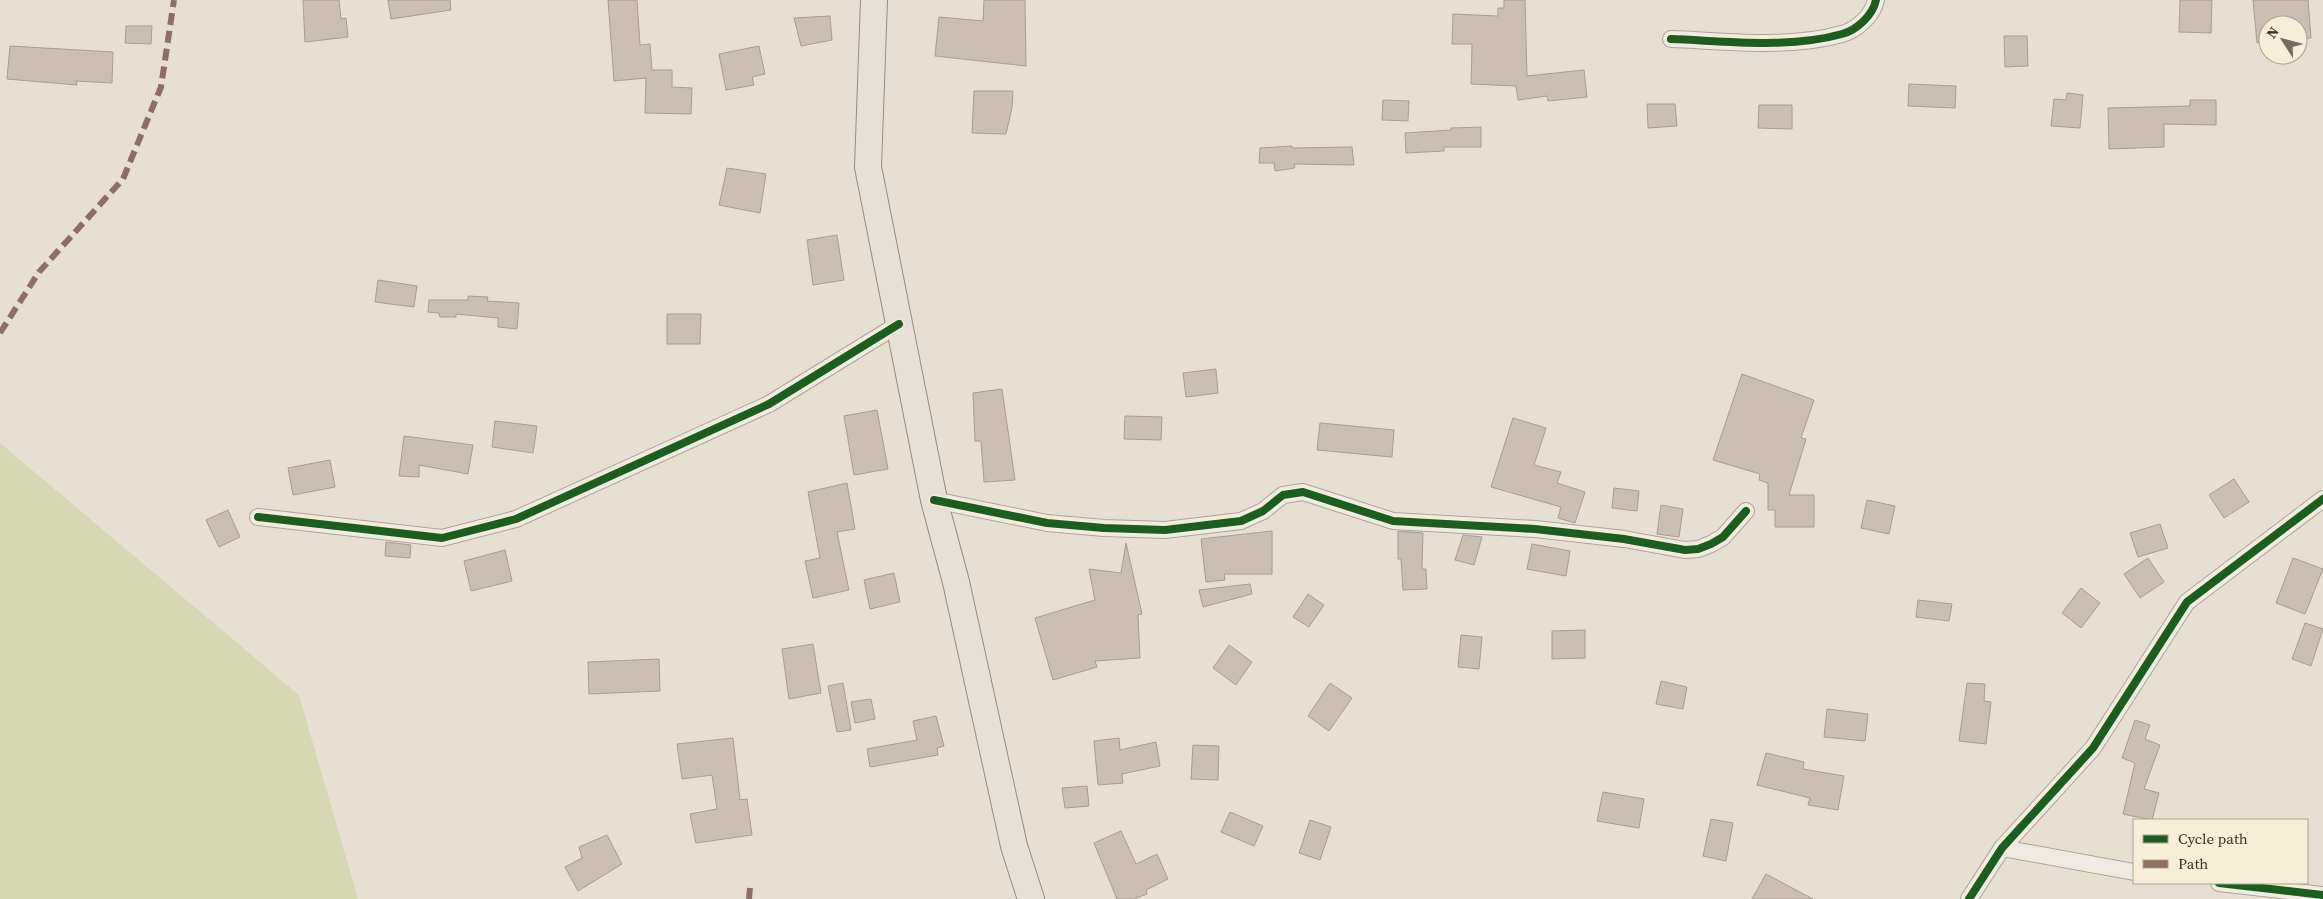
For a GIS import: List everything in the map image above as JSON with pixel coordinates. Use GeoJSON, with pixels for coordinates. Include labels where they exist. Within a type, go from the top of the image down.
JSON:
{"type":"FeatureCollection","features":[{"type":"Feature","properties":{"kind":"main road"},"geometry":{"type":"LineString","coordinates":[[874,0],[868,167],[934,500],[956,582],[1014,846],[1031,899]]}},
{"type":"Feature","properties":{"kind":"street"},"geometry":{"type":"LineString","coordinates":[[1671,39],[1778,44],[1844,34],[1863,23],[1876,0]]}},
{"type":"Feature","properties":{"kind":"street"},"geometry":{"type":"LineString","coordinates":[[258,517],[442,538],[516,519],[770,404],[899,324]]}},
{"type":"Feature","properties":{"kind":"street"},"geometry":{"type":"LineString","coordinates":[[934,500],[1047,523],[1104,528],[1165,530],[1242,521],[1263,511],[1283,495],[1303,492],[1393,521],[1535,528],[1624,539],[1685,550],[1698,549],[1711,544],[1727,533],[1746,511]]}},
{"type":"Feature","properties":{"kind":"street"},"geometry":{"type":"LineString","coordinates":[[1969,899],[2002,848],[2093,748],[2187,602],[2323,499]]}},
{"type":"Feature","properties":{"kind":"street"},"geometry":{"type":"LineString","coordinates":[[2002,848],[2133,872]]}},
{"type":"Feature","properties":{"kind":"street"},"geometry":{"type":"LineString","coordinates":[[2228,884],[2323,895]]}},
{"type":"Feature","properties":{"kind":"green space"},"geometry":{"type":"Polygon","coordinates":[[[0,443],[299,695],[358,899],[0,899],[0,443]]]}},
{"type":"Feature","properties":{"kind":"building"},"geometry":{"type":"Polygon","coordinates":[[[303,0],[339,0],[341,19],[346,18],[348,37],[305,42],[303,0]]]}},
{"type":"Feature","properties":{"kind":"building"},"geometry":{"type":"Polygon","coordinates":[[[388,0],[450,0],[451,10],[391,19],[388,0]]]}},
{"type":"Feature","properties":{"kind":"building"},"geometry":{"type":"Polygon","coordinates":[[[608,0],[637,0],[640,45],[650,44],[652,70],[672,70],[672,87],[692,88],[691,114],[645,113],[646,78],[614,81],[608,0]]]}},
{"type":"Feature","properties":{"kind":"building"},"geometry":{"type":"Polygon","coordinates":[[[984,0],[1025,0],[1026,66],[935,56],[939,17],[983,21],[984,0]]]}},
{"type":"Feature","properties":{"kind":"building"},"geometry":{"type":"Polygon","coordinates":[[[1504,0],[1525,0],[1527,76],[1584,70],[1587,97],[1548,101],[1547,96],[1518,100],[1516,86],[1471,84],[1472,44],[1452,44],[1453,14],[1498,16],[1498,8],[1504,8],[1504,0]]]}},
{"type":"Feature","properties":{"kind":"building"},"geometry":{"type":"Polygon","coordinates":[[[2180,0],[2212,0],[2211,33],[2179,32],[2180,0]]]}},
{"type":"Feature","properties":{"kind":"building"},"geometry":{"type":"Polygon","coordinates":[[[2253,0],[2308,0],[2311,38],[2308,38],[2308,15],[2258,15],[2257,43],[2253,0]]]}},
{"type":"Feature","properties":{"kind":"building"},"geometry":{"type":"Polygon","coordinates":[[[830,16],[832,40],[801,46],[794,18],[830,16]]]}},
{"type":"Feature","properties":{"kind":"building"},"geometry":{"type":"Polygon","coordinates":[[[126,26],[152,26],[151,44],[125,43],[126,26]]]}},
{"type":"Feature","properties":{"kind":"building"},"geometry":{"type":"Polygon","coordinates":[[[2004,36],[2027,36],[2028,66],[2005,67],[2004,36]]]}},
{"type":"Feature","properties":{"kind":"building"},"geometry":{"type":"Polygon","coordinates":[[[10,46],[113,52],[112,83],[76,81],[77,85],[7,79],[10,46]]]}},
{"type":"Feature","properties":{"kind":"building"},"geometry":{"type":"Polygon","coordinates":[[[759,46],[765,74],[752,77],[754,85],[726,90],[719,54],[759,46]]]}},
{"type":"Feature","properties":{"kind":"building"},"geometry":{"type":"Polygon","coordinates":[[[1909,84],[1956,86],[1955,108],[1908,106],[1909,84]]]}},
{"type":"Feature","properties":{"kind":"building"},"geometry":{"type":"Polygon","coordinates":[[[974,91],[1013,91],[1012,108],[1006,134],[972,133],[974,91]]]}},
{"type":"Feature","properties":{"kind":"building"},"geometry":{"type":"Polygon","coordinates":[[[2067,93],[2083,95],[2080,128],[2051,126],[2054,99],[2066,100],[2067,93]]]}},
{"type":"Feature","properties":{"kind":"building"},"geometry":{"type":"Polygon","coordinates":[[[1383,100],[1409,101],[1408,121],[1382,120],[1383,100]]]}},
{"type":"Feature","properties":{"kind":"building"},"geometry":{"type":"Polygon","coordinates":[[[2190,100],[2216,100],[2216,125],[2164,124],[2164,147],[2109,149],[2108,108],[2190,106],[2190,100]]]}},
{"type":"Feature","properties":{"kind":"building"},"geometry":{"type":"Polygon","coordinates":[[[1647,104],[1675,104],[1677,126],[1648,128],[1647,104]]]}},
{"type":"Feature","properties":{"kind":"building"},"geometry":{"type":"Polygon","coordinates":[[[1759,105],[1792,105],[1792,129],[1758,128],[1759,105]]]}},
{"type":"Feature","properties":{"kind":"building"},"geometry":{"type":"Polygon","coordinates":[[[1481,127],[1481,147],[1444,147],[1444,151],[1406,153],[1405,133],[1481,127]]]}},
{"type":"Feature","properties":{"kind":"building"},"geometry":{"type":"Polygon","coordinates":[[[1292,146],[1292,148],[1352,147],[1354,165],[1294,164],[1295,168],[1275,171],[1274,163],[1259,163],[1260,148],[1292,146]]]}},
{"type":"Feature","properties":{"kind":"building"},"geometry":{"type":"Polygon","coordinates":[[[727,168],[766,174],[760,213],[719,205],[727,168]]]}},
{"type":"Feature","properties":{"kind":"building"},"geometry":{"type":"Polygon","coordinates":[[[837,235],[844,280],[813,285],[807,240],[837,235]]]}},
{"type":"Feature","properties":{"kind":"building"},"geometry":{"type":"Polygon","coordinates":[[[378,280],[417,286],[414,307],[375,302],[378,280]]]}},
{"type":"Feature","properties":{"kind":"building"},"geometry":{"type":"Polygon","coordinates":[[[468,296],[488,297],[487,301],[519,303],[517,329],[498,327],[498,318],[456,314],[456,317],[440,317],[439,313],[428,312],[429,300],[468,300],[468,296]]]}},
{"type":"Feature","properties":{"kind":"building"},"geometry":{"type":"Polygon","coordinates":[[[667,314],[701,314],[700,344],[667,344],[667,314]]]}},
{"type":"Feature","properties":{"kind":"building"},"geometry":{"type":"Polygon","coordinates":[[[1216,369],[1218,393],[1186,397],[1183,373],[1216,369]]]}},
{"type":"Feature","properties":{"kind":"building"},"geometry":{"type":"Polygon","coordinates":[[[1742,374],[1814,400],[1801,438],[1806,439],[1789,495],[1814,495],[1814,527],[1775,527],[1775,510],[1768,510],[1768,483],[1759,480],[1760,474],[1713,460],[1742,374]]]}},
{"type":"Feature","properties":{"kind":"building"},"geometry":{"type":"Polygon","coordinates":[[[1002,389],[1015,480],[984,482],[981,441],[975,441],[973,393],[1002,389]]]}},
{"type":"Feature","properties":{"kind":"building"},"geometry":{"type":"Polygon","coordinates":[[[877,410],[888,469],[854,475],[844,416],[877,410]]]}},
{"type":"Feature","properties":{"kind":"building"},"geometry":{"type":"Polygon","coordinates":[[[1125,416],[1162,417],[1161,440],[1124,439],[1125,416]]]}},
{"type":"Feature","properties":{"kind":"building"},"geometry":{"type":"Polygon","coordinates":[[[1513,418],[1546,428],[1534,465],[1561,472],[1557,483],[1585,492],[1575,523],[1558,518],[1561,507],[1491,487],[1513,418]]]}},
{"type":"Feature","properties":{"kind":"building"},"geometry":{"type":"Polygon","coordinates":[[[495,421],[537,426],[533,453],[492,447],[495,421]]]}},
{"type":"Feature","properties":{"kind":"building"},"geometry":{"type":"Polygon","coordinates":[[[1320,423],[1394,430],[1392,457],[1317,450],[1320,423]]]}},
{"type":"Feature","properties":{"kind":"building"},"geometry":{"type":"Polygon","coordinates":[[[404,436],[473,445],[468,474],[419,465],[419,477],[399,476],[404,436]]]}},
{"type":"Feature","properties":{"kind":"building"},"geometry":{"type":"Polygon","coordinates":[[[330,460],[335,487],[293,495],[288,468],[330,460]]]}},
{"type":"Feature","properties":{"kind":"building"},"geometry":{"type":"Polygon","coordinates":[[[2234,479],[2249,502],[2224,518],[2209,495],[2234,479]]]}},
{"type":"Feature","properties":{"kind":"building"},"geometry":{"type":"Polygon","coordinates":[[[847,483],[855,529],[837,532],[849,590],[813,598],[805,561],[820,558],[808,492],[847,483]]]}},
{"type":"Feature","properties":{"kind":"building"},"geometry":{"type":"Polygon","coordinates":[[[1614,488],[1639,491],[1637,511],[1612,508],[1614,488]]]}},
{"type":"Feature","properties":{"kind":"building"},"geometry":{"type":"Polygon","coordinates":[[[1867,500],[1895,506],[1889,534],[1861,528],[1867,500]]]}},
{"type":"Feature","properties":{"kind":"building"},"geometry":{"type":"Polygon","coordinates":[[[1661,505],[1683,509],[1679,537],[1657,534],[1661,505]]]}},
{"type":"Feature","properties":{"kind":"building"},"geometry":{"type":"Polygon","coordinates":[[[228,510],[240,537],[219,547],[206,520],[228,510]]]}},
{"type":"Feature","properties":{"kind":"building"},"geometry":{"type":"Polygon","coordinates":[[[2160,524],[2168,548],[2138,557],[2130,533],[2160,524]]]}},
{"type":"Feature","properties":{"kind":"building"},"geometry":{"type":"Polygon","coordinates":[[[1272,531],[1272,574],[1224,574],[1225,580],[1206,582],[1201,539],[1272,531]]]}},
{"type":"Feature","properties":{"kind":"building"},"geometry":{"type":"Polygon","coordinates":[[[1398,531],[1423,533],[1422,569],[1426,569],[1427,589],[1403,590],[1401,559],[1398,559],[1398,531]]]}},
{"type":"Feature","properties":{"kind":"building"},"geometry":{"type":"Polygon","coordinates":[[[1463,535],[1482,537],[1474,565],[1455,560],[1463,535]]]}},
{"type":"Feature","properties":{"kind":"building"},"geometry":{"type":"Polygon","coordinates":[[[386,542],[411,545],[410,558],[385,556],[386,542]]]}},
{"type":"Feature","properties":{"kind":"building"},"geometry":{"type":"Polygon","coordinates":[[[1126,543],[1142,614],[1138,615],[1140,658],[1095,661],[1097,667],[1053,680],[1035,618],[1095,600],[1089,569],[1121,573],[1126,543]]]}},
{"type":"Feature","properties":{"kind":"building"},"geometry":{"type":"Polygon","coordinates":[[[1532,544],[1570,551],[1566,576],[1527,569],[1532,544]]]}},
{"type":"Feature","properties":{"kind":"building"},"geometry":{"type":"Polygon","coordinates":[[[505,550],[512,581],[471,591],[464,561],[505,550]]]}},
{"type":"Feature","properties":{"kind":"building"},"geometry":{"type":"Polygon","coordinates":[[[2148,558],[2164,582],[2140,598],[2124,574],[2148,558]]]}},
{"type":"Feature","properties":{"kind":"building"},"geometry":{"type":"Polygon","coordinates":[[[2293,558],[2323,569],[2305,614],[2276,603],[2293,558]]]}},
{"type":"Feature","properties":{"kind":"building"},"geometry":{"type":"Polygon","coordinates":[[[894,573],[900,602],[870,609],[864,580],[894,573]]]}},
{"type":"Feature","properties":{"kind":"building"},"geometry":{"type":"Polygon","coordinates":[[[1250,584],[1252,594],[1203,607],[1199,590],[1250,584]]]}},
{"type":"Feature","properties":{"kind":"building"},"geometry":{"type":"Polygon","coordinates":[[[2081,588],[2100,603],[2081,628],[2062,613],[2081,588]]]}},
{"type":"Feature","properties":{"kind":"building"},"geometry":{"type":"Polygon","coordinates":[[[1308,594],[1324,605],[1309,627],[1293,617],[1308,594]]]}},
{"type":"Feature","properties":{"kind":"building"},"geometry":{"type":"Polygon","coordinates":[[[1918,600],[1952,604],[1949,621],[1916,617],[1918,600]]]}},
{"type":"Feature","properties":{"kind":"building"},"geometry":{"type":"Polygon","coordinates":[[[2305,623],[2323,629],[2311,666],[2292,659],[2305,623]]]}},
{"type":"Feature","properties":{"kind":"building"},"geometry":{"type":"Polygon","coordinates":[[[1585,630],[1585,658],[1552,659],[1552,631],[1585,630]]]}},
{"type":"Feature","properties":{"kind":"building"},"geometry":{"type":"Polygon","coordinates":[[[1461,635],[1482,637],[1479,669],[1458,667],[1461,635]]]}},
{"type":"Feature","properties":{"kind":"building"},"geometry":{"type":"Polygon","coordinates":[[[813,644],[821,693],[789,699],[782,649],[813,644]]]}},
{"type":"Feature","properties":{"kind":"building"},"geometry":{"type":"Polygon","coordinates":[[[1229,645],[1252,662],[1236,685],[1213,668],[1229,645]]]}},
{"type":"Feature","properties":{"kind":"building"},"geometry":{"type":"Polygon","coordinates":[[[659,659],[660,691],[589,694],[588,662],[659,659]]]}},
{"type":"Feature","properties":{"kind":"building"},"geometry":{"type":"Polygon","coordinates":[[[1661,681],[1687,687],[1683,709],[1656,704],[1661,681]]]}},
{"type":"Feature","properties":{"kind":"building"},"geometry":{"type":"Polygon","coordinates":[[[843,683],[851,730],[837,732],[828,686],[843,683]]]}},
{"type":"Feature","properties":{"kind":"building"},"geometry":{"type":"Polygon","coordinates":[[[1330,683],[1352,698],[1329,731],[1308,716],[1330,683]]]}},
{"type":"Feature","properties":{"kind":"building"},"geometry":{"type":"Polygon","coordinates":[[[1967,683],[1985,684],[1984,701],[1991,702],[1986,744],[1959,741],[1967,683]]]}},
{"type":"Feature","properties":{"kind":"building"},"geometry":{"type":"Polygon","coordinates":[[[871,699],[875,719],[855,723],[851,702],[871,699]]]}},
{"type":"Feature","properties":{"kind":"building"},"geometry":{"type":"Polygon","coordinates":[[[1827,709],[1868,714],[1865,741],[1824,737],[1827,709]]]}},
{"type":"Feature","properties":{"kind":"building"},"geometry":{"type":"Polygon","coordinates":[[[936,716],[944,746],[937,748],[938,755],[870,767],[867,749],[917,740],[913,721],[936,716]]]}},
{"type":"Feature","properties":{"kind":"building"},"geometry":{"type":"Polygon","coordinates":[[[2135,720],[2150,725],[2145,739],[2160,745],[2144,789],[2159,793],[2152,819],[2123,814],[2135,763],[2122,758],[2135,720]]]}},
{"type":"Feature","properties":{"kind":"building"},"geometry":{"type":"Polygon","coordinates":[[[733,738],[740,800],[747,799],[752,835],[696,843],[690,814],[717,809],[712,775],[682,779],[677,744],[733,738]]]}},
{"type":"Feature","properties":{"kind":"building"},"geometry":{"type":"Polygon","coordinates":[[[1119,738],[1120,750],[1156,742],[1160,766],[1122,774],[1123,783],[1098,785],[1094,741],[1119,738]]]}},
{"type":"Feature","properties":{"kind":"building"},"geometry":{"type":"Polygon","coordinates":[[[1193,745],[1219,746],[1218,780],[1191,779],[1193,745]]]}},
{"type":"Feature","properties":{"kind":"building"},"geometry":{"type":"Polygon","coordinates":[[[1766,753],[1804,762],[1803,769],[1844,776],[1838,810],[1808,805],[1810,798],[1757,785],[1766,753]]]}},
{"type":"Feature","properties":{"kind":"building"},"geometry":{"type":"Polygon","coordinates":[[[1087,786],[1089,806],[1065,808],[1062,788],[1087,786]]]}},
{"type":"Feature","properties":{"kind":"building"},"geometry":{"type":"Polygon","coordinates":[[[1603,792],[1644,799],[1639,828],[1597,821],[1603,792]]]}},
{"type":"Feature","properties":{"kind":"building"},"geometry":{"type":"Polygon","coordinates":[[[1230,812],[1263,826],[1254,846],[1221,832],[1230,812]]]}},
{"type":"Feature","properties":{"kind":"building"},"geometry":{"type":"Polygon","coordinates":[[[1711,819],[1733,823],[1726,861],[1703,856],[1711,819]]]}},
{"type":"Feature","properties":{"kind":"building"},"geometry":{"type":"Polygon","coordinates":[[[1310,820],[1331,827],[1320,860],[1299,853],[1310,820]]]}},
{"type":"Feature","properties":{"kind":"building"},"geometry":{"type":"Polygon","coordinates":[[[1121,831],[1136,864],[1157,854],[1168,879],[1146,890],[1147,894],[1134,899],[1117,899],[1094,843],[1121,831]]]}},
{"type":"Feature","properties":{"kind":"building"},"geometry":{"type":"Polygon","coordinates":[[[607,835],[622,864],[578,891],[565,867],[582,858],[579,847],[607,835]]]}},
{"type":"Feature","properties":{"kind":"building"},"geometry":{"type":"Polygon","coordinates":[[[1766,874],[1813,899],[1752,899],[1766,874]]]}},
{"type":"Feature","properties":{"kind":"marked path"},"geometry":{"type":"LineString","coordinates":[[0,333],[39,272],[123,179],[161,87],[174,0]]}},
{"type":"Feature","properties":{"kind":"marked path"},"geometry":{"type":"LineString","coordinates":[[749,899],[750,888]]}},
{"type":"Feature","properties":{"kind":"cycle path"},"geometry":{"type":"LineString","coordinates":[[1671,39],[1757,43],[1821,39],[1848,32],[1859,25],[1872,11],[1876,0]]}},
{"type":"Feature","properties":{"kind":"cycle path"},"geometry":{"type":"LineString","coordinates":[[258,517],[442,538],[516,519],[769,404],[899,324]]}},
{"type":"Feature","properties":{"kind":"cycle path"},"geometry":{"type":"LineString","coordinates":[[934,500],[1047,523],[1104,528],[1165,530],[1241,521],[1263,511],[1283,495],[1303,492],[1393,521],[1535,529],[1624,539],[1685,550],[1698,549],[1723,537],[1746,511]]}},
{"type":"Feature","properties":{"kind":"cycle path"},"geometry":{"type":"LineString","coordinates":[[1969,899],[2002,848],[2093,748],[2187,602],[2323,499]]}},
{"type":"Feature","properties":{"kind":"cycle path"},"geometry":{"type":"LineString","coordinates":[[2228,884],[2323,895]]}}]}
